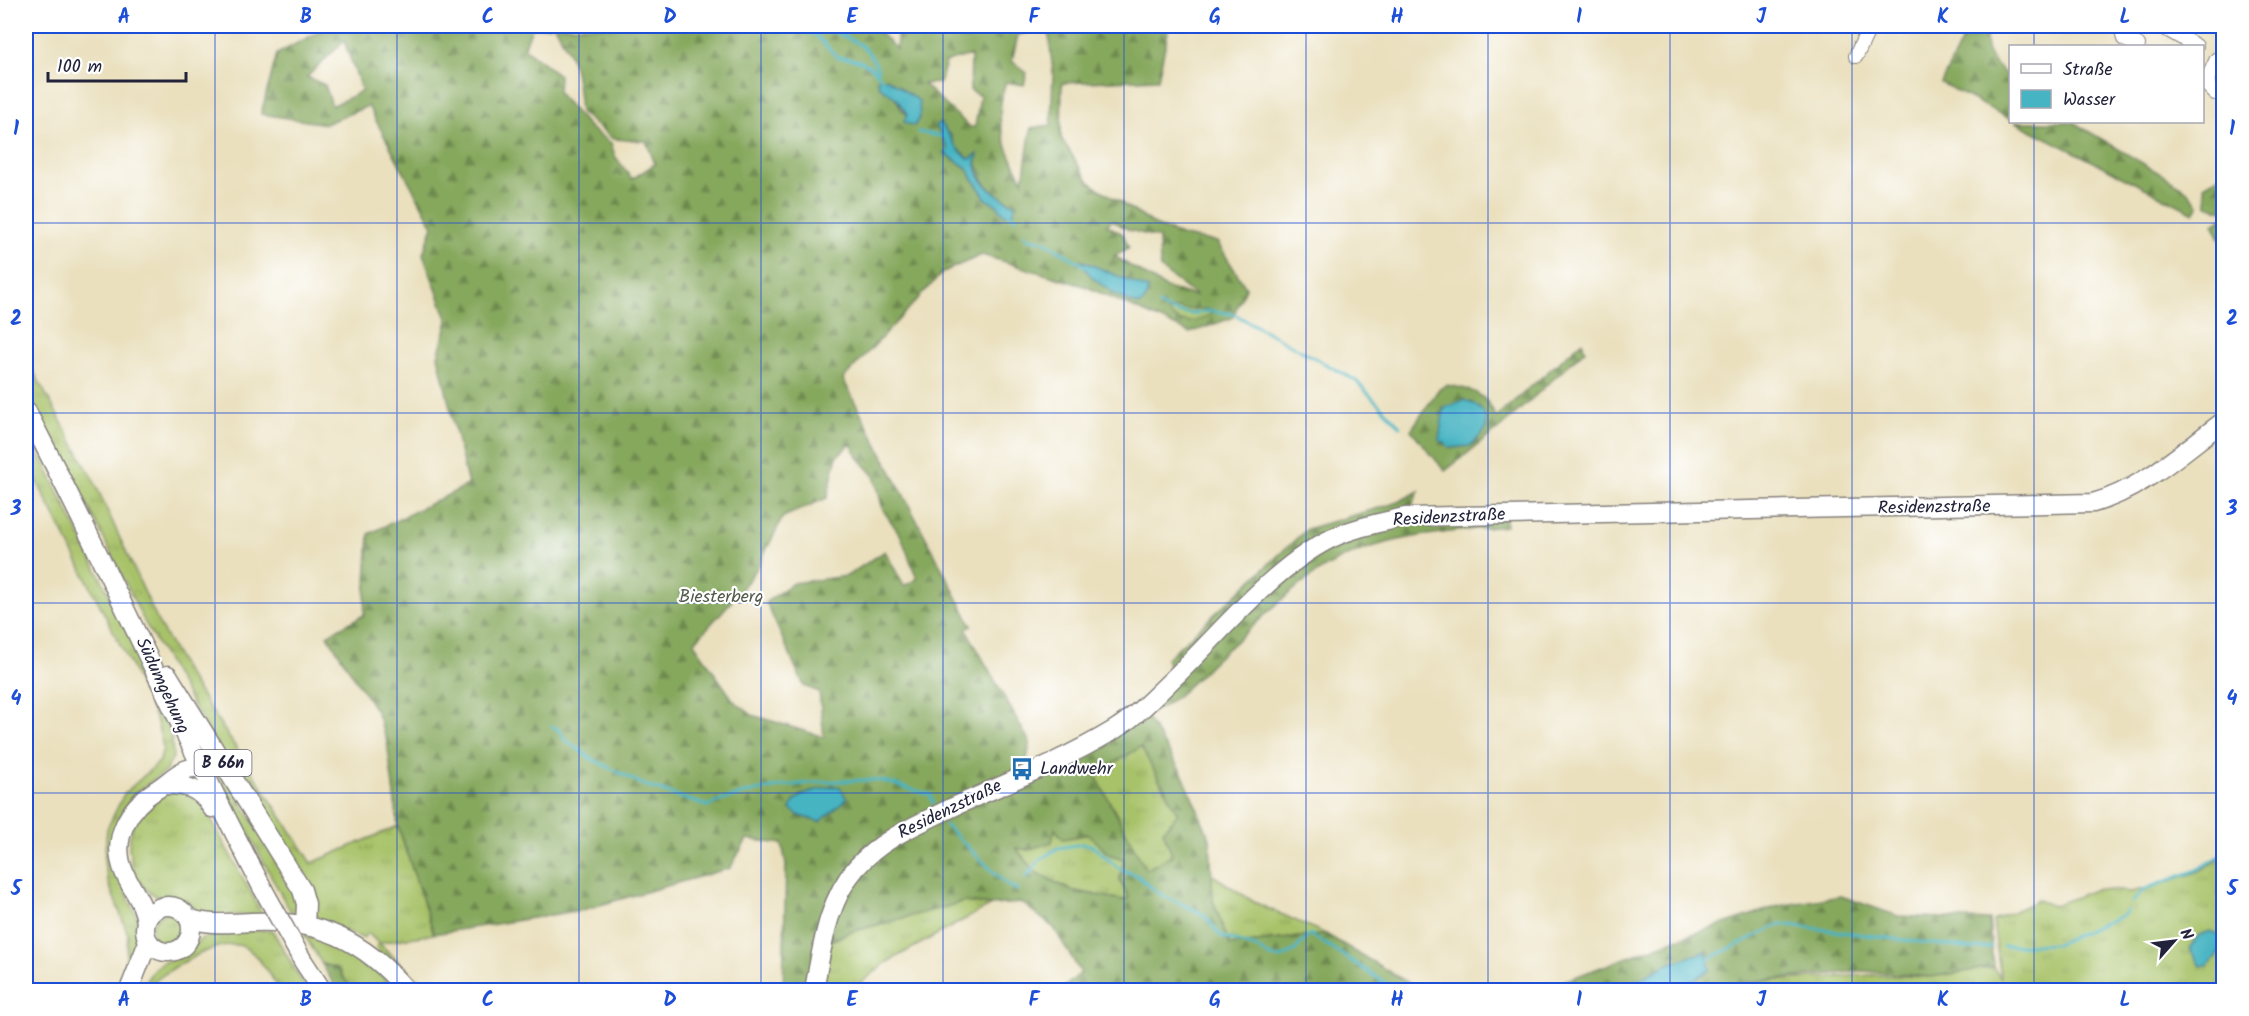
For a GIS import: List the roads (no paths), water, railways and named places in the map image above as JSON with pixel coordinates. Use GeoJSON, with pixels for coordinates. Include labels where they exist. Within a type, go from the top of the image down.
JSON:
{"type":"FeatureCollection","features":[{"type":"Feature","properties":{"kind":"main road","name":"Südumgehung"},"geometry":{"type":"LineString","coordinates":[[26,410],[124,605],[200,768],[263,889],[322,990]]}},
{"type":"Feature","properties":{"kind":"main road","name":"Residenzstraße"},"geometry":{"type":"LineString","coordinates":[[814,990],[834,904],[855,869],[873,852],[904,830],[1086,746],[1117,728],[1172,680],[1278,576],[1316,547],[1338,535],[1361,527],[1405,518],[2093,503],[2114,498],[2148,477],[2223,421]]}},
{"type":"Feature","properties":{"kind":"main road","name":"B 66n"},"geometry":{"type":"LineString","coordinates":[[124,605],[299,884],[306,904],[305,925]]}},
{"type":"Feature","properties":{"kind":"main road","name":"B 66n"},"geometry":{"type":"LineString","coordinates":[[167,781],[180,753],[182,738],[175,713]]}},
{"type":"Feature","properties":{"kind":"main road","name":"B 66n"},"geometry":{"type":"LineString","coordinates":[[146,922],[145,915],[123,870],[119,842],[123,826],[137,803],[188,768],[200,768]]}},
{"type":"Feature","properties":{"kind":"main road","name":"B 66n"},"geometry":{"type":"LineString","coordinates":[[167,781],[198,790],[240,846]]}},
{"type":"Feature","properties":{"kind":"main road"},"geometry":{"type":"LineString","coordinates":[[135,893],[156,906],[176,907],[194,921],[305,925],[337,935],[365,950],[390,971],[406,990]]}},
{"type":"Feature","properties":{"kind":"main road"},"geometry":{"type":"LineString","coordinates":[[162,906],[150,914],[146,922],[145,935],[153,948],[168,953]]}},
{"type":"Feature","properties":{"kind":"main road"},"geometry":{"type":"LineString","coordinates":[[130,989],[157,957],[182,948],[189,939],[192,928],[188,917]]}},
{"type":"Feature","properties":{"kind":"main road"},"geometry":{"type":"LineString","coordinates":[[189,939],[228,923]]}},
{"type":"Feature","properties":{"kind":"main road"},"geometry":{"type":"LineString","coordinates":[[130,989],[148,942]]}},
{"type":"Feature","properties":{"kind":"street"},"geometry":{"type":"LineString","coordinates":[[1856,56],[1870,26]]}},
{"type":"Feature","properties":{"kind":"street"},"geometry":{"type":"LineString","coordinates":[[2121,26],[2120,30],[2124,39],[2138,45]]}},
{"type":"Feature","properties":{"kind":"street"},"geometry":{"type":"LineString","coordinates":[[2161,26],[2194,45]]}},
{"type":"Feature","properties":{"kind":"street"},"geometry":{"type":"LineString","coordinates":[[2204,52],[2220,60],[2208,78],[2208,86],[2215,93]]}},
{"type":"Feature","properties":{"kind":"water"},"geometry":{"type":"Polygon","coordinates":[[[877,79],[888,79],[919,101],[920,118],[914,126],[904,122],[907,114],[896,98],[880,87],[877,79]]]}},
{"type":"Feature","properties":{"kind":"water"},"geometry":{"type":"Polygon","coordinates":[[[940,123],[965,155],[970,159],[978,154],[977,172],[981,179],[986,186],[1015,205],[1014,212],[1005,215],[997,205],[986,199],[966,167],[944,153],[948,149],[936,125],[940,123]]]}},
{"type":"Feature","properties":{"kind":"water"},"geometry":{"type":"Polygon","coordinates":[[[1083,261],[1148,289],[1146,299],[1140,305],[1115,294],[1090,274],[1083,261]]]}},
{"type":"Feature","properties":{"kind":"water"},"geometry":{"type":"Polygon","coordinates":[[[1464,400],[1475,405],[1485,415],[1485,431],[1470,446],[1451,448],[1439,439],[1444,408],[1464,400]]]}},
{"type":"Feature","properties":{"kind":"water"},"geometry":{"type":"Polygon","coordinates":[[[834,786],[840,787],[847,799],[820,822],[800,816],[790,809],[802,795],[834,786]]]}},
{"type":"Feature","properties":{"kind":"water"},"geometry":{"type":"Polygon","coordinates":[[[2210,931],[2223,937],[2223,948],[2208,966],[2200,966],[2189,948],[2200,935],[2210,931]]]}},
{"type":"Feature","properties":{"kind":"water"},"geometry":{"type":"Polygon","coordinates":[[[1706,951],[1710,970],[1677,990],[1626,990],[1628,985],[1666,965],[1706,951]]]}},
{"type":"Feature","properties":{"kind":"waterway"},"geometry":{"type":"LineString","coordinates":[[797,26],[799,29],[816,35],[837,57],[852,59],[869,66],[883,81]]}},
{"type":"Feature","properties":{"kind":"waterway"},"geometry":{"type":"LineString","coordinates":[[821,26],[862,46],[878,70]]}},
{"type":"Feature","properties":{"kind":"waterway"},"geometry":{"type":"LineString","coordinates":[[918,132],[946,137]]}},
{"type":"Feature","properties":{"kind":"waterway"},"geometry":{"type":"LineString","coordinates":[[1008,212],[1016,218]]}},
{"type":"Feature","properties":{"kind":"waterway"},"geometry":{"type":"LineString","coordinates":[[1024,234],[1029,239],[1044,241],[1085,266]]}},
{"type":"Feature","properties":{"kind":"waterway"},"geometry":{"type":"LineString","coordinates":[[1159,305],[1171,311],[1191,314],[1209,311],[1234,314],[1355,380],[1400,426]]}},
{"type":"Feature","properties":{"kind":"waterway"},"geometry":{"type":"LineString","coordinates":[[552,726],[560,731],[564,739],[592,759],[644,785],[707,806],[767,789],[872,780],[930,794],[933,803]]}},
{"type":"Feature","properties":{"kind":"waterway"},"geometry":{"type":"LineString","coordinates":[[945,825],[1005,883],[1017,890]]}},
{"type":"Feature","properties":{"kind":"waterway"},"geometry":{"type":"LineString","coordinates":[[1026,877],[1041,859],[1058,848],[1091,845],[1120,869],[1138,876],[1158,893],[1203,914],[1221,936],[1257,948],[1271,957],[1282,958],[1295,950],[1310,934],[1396,990]]}},
{"type":"Feature","properties":{"kind":"waterway"},"geometry":{"type":"LineString","coordinates":[[2132,902],[2145,889],[2197,870],[2224,853]]}},
{"type":"Feature","properties":{"kind":"waterway"},"geometry":{"type":"LineString","coordinates":[[2003,946],[2056,944],[2123,915],[2128,910]]}},
{"type":"Feature","properties":{"kind":"waterway"},"geometry":{"type":"LineString","coordinates":[[1704,961],[1781,924],[1973,949],[1991,947]]}},
{"type":"Feature","properties":{"kind":"place","name":"Landwehr"},"geometry":{"type":"Point","coordinates":[1022,769]}},
{"type":"Feature","properties":{"kind":"park label","name":"Biesterberg"},"geometry":{"type":"Point","coordinates":[721,597]}}]}
